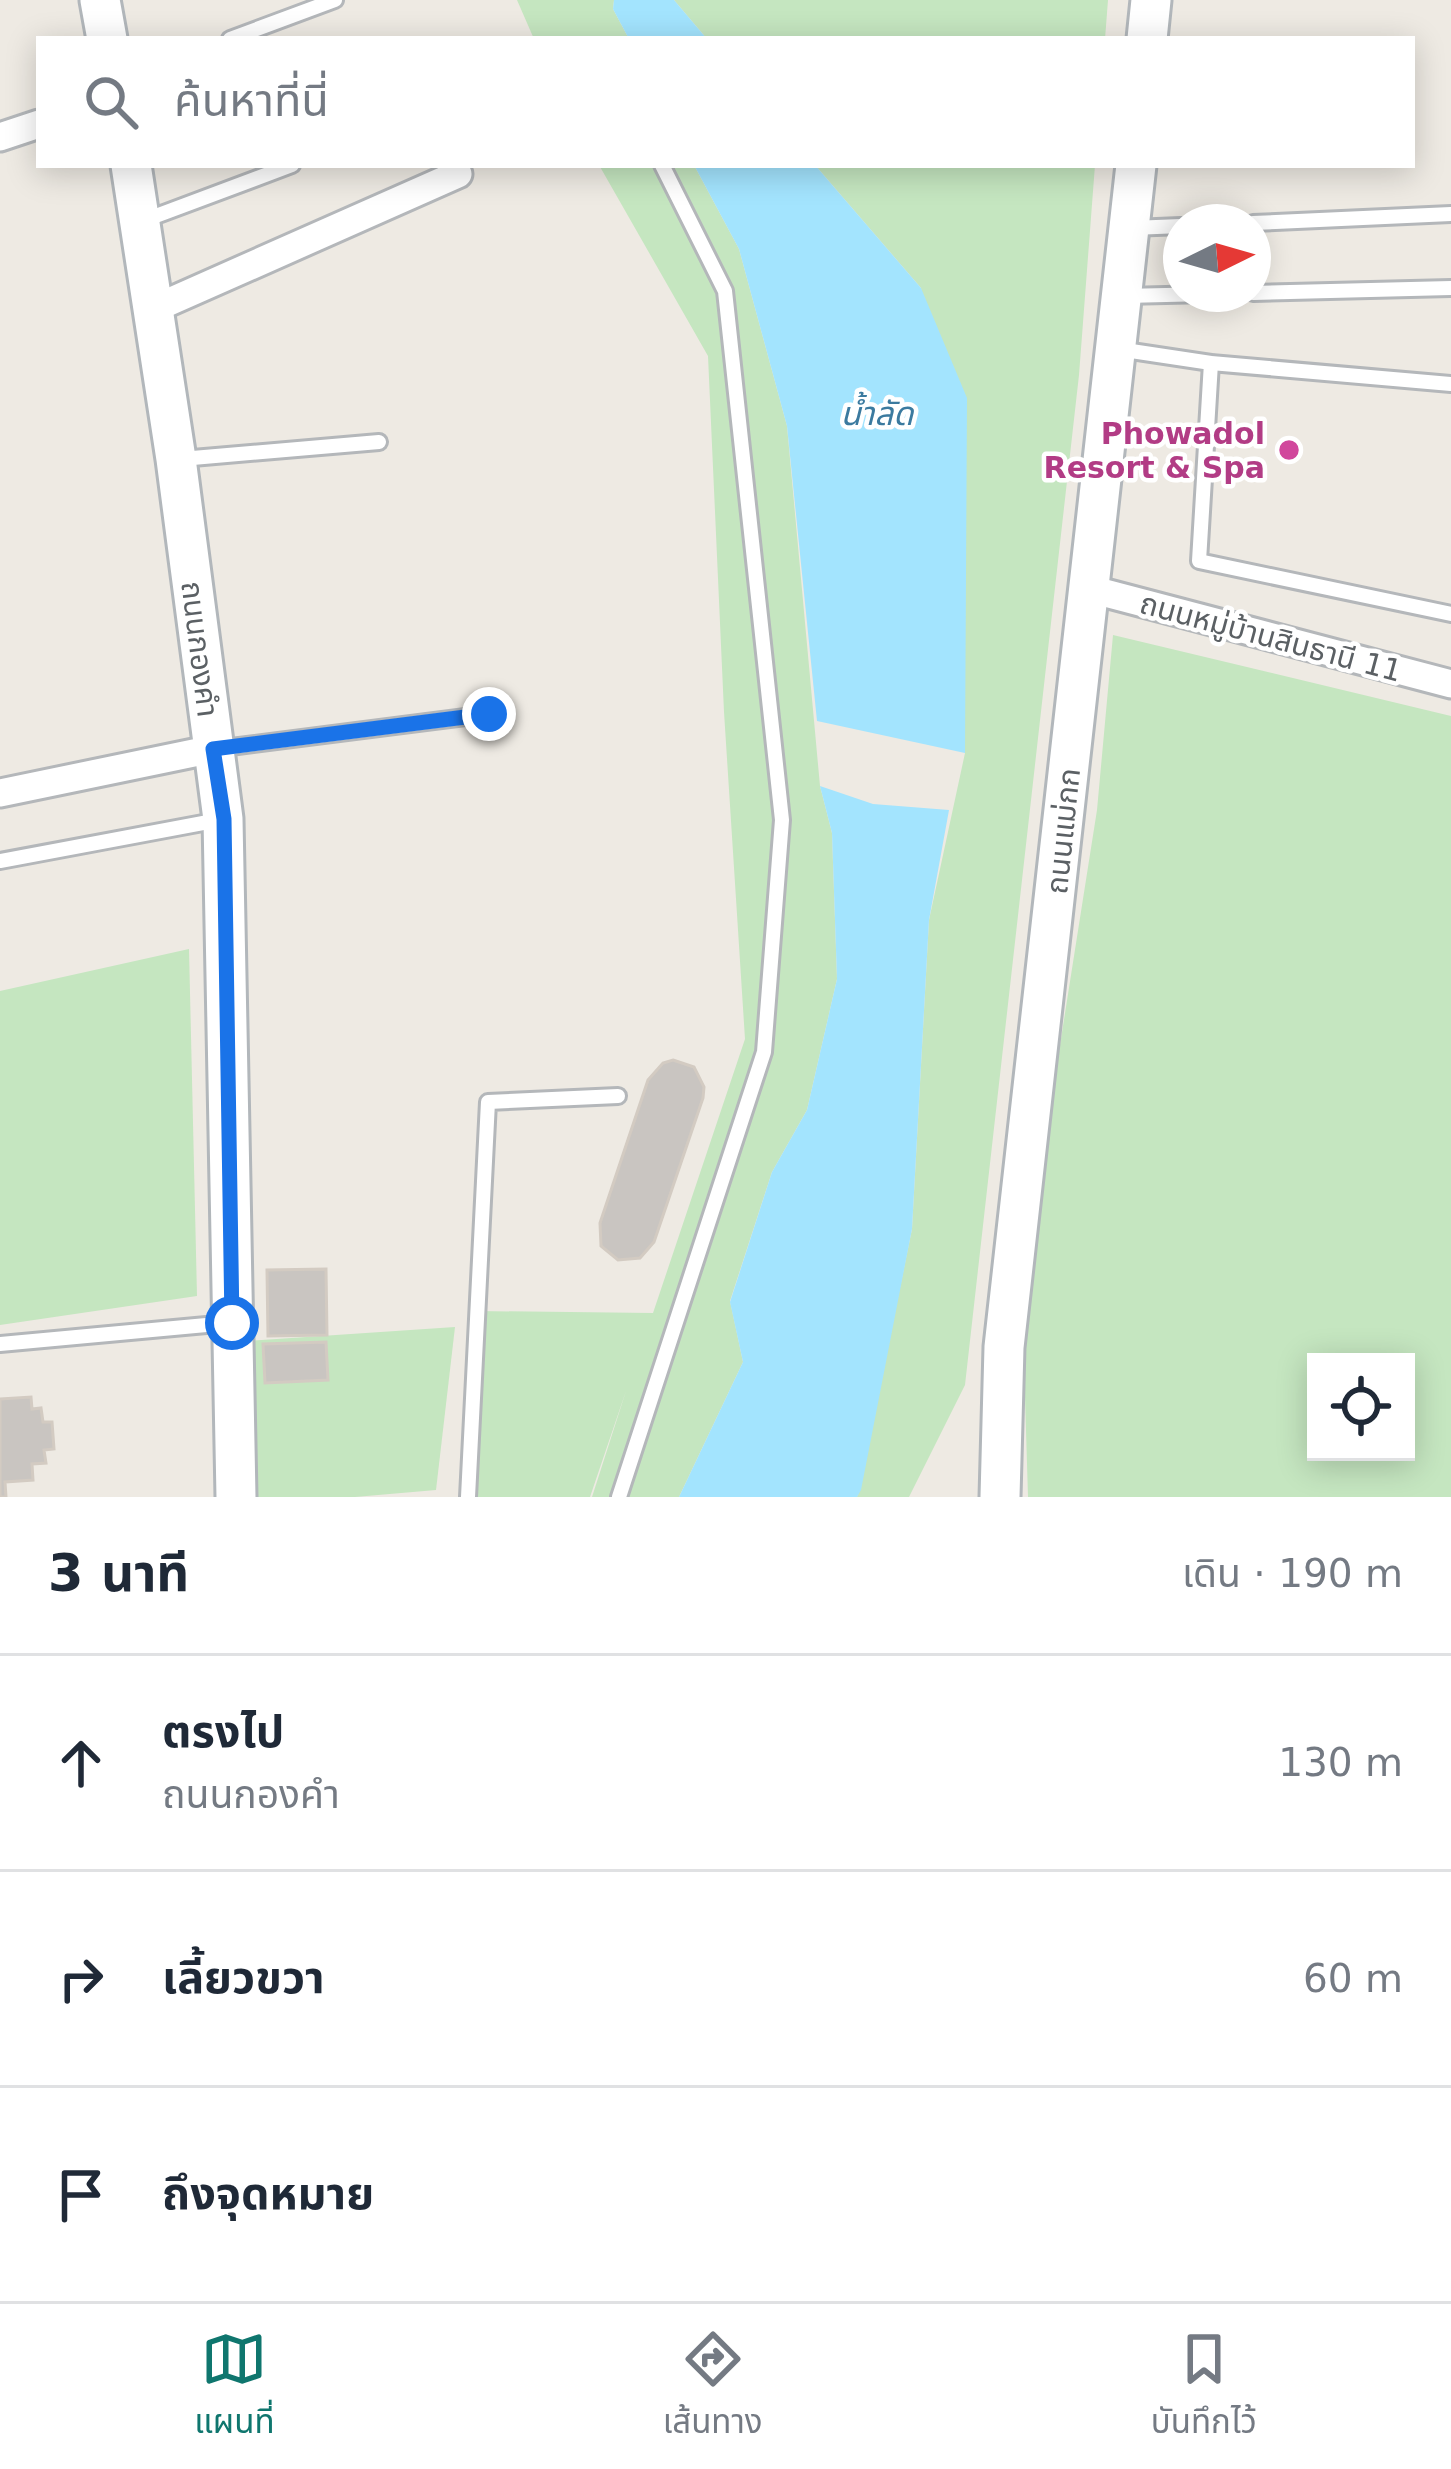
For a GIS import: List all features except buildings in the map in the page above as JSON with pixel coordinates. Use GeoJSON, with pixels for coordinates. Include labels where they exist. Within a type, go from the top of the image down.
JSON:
{"type":"FeatureCollection","features":[{"type":"Feature","properties":{"kind":"street"},"geometry":{"type":"LineString","coordinates":[[100,0],[106,36]]}},
{"type":"Feature","properties":{"kind":"street"},"geometry":{"type":"LineString","coordinates":[[1147,36],[1151,0]]}},
{"type":"Feature","properties":{"kind":"street"},"geometry":{"type":"LineString","coordinates":[[0,137],[36,125]]}},
{"type":"Feature","properties":{"kind":"street","name":"ถนนกองคำ"},"geometry":{"type":"LineString","coordinates":[[131,168],[176,459],[224,819],[236,1497]]}},
{"type":"Feature","properties":{"kind":"street","name":"ถนนแม่กก"},"geometry":{"type":"LineString","coordinates":[[1000,1497],[1004,1347],[1136,168]]}},
{"type":"Feature","properties":{"kind":"street"},"geometry":{"type":"LineString","coordinates":[[151,310],[458,174]]}},
{"type":"Feature","properties":{"kind":"street","name":"ถนนหมู่บ้านสินธานี 11"},"geometry":{"type":"LineString","coordinates":[[1090,590],[1451,684]]}},
{"type":"Feature","properties":{"kind":"street"},"geometry":{"type":"LineString","coordinates":[[0,793],[213,749]]}},
{"type":"Feature","properties":{"kind":"lane"},"geometry":{"type":"LineString","coordinates":[[238,36],[335,0]]}},
{"type":"Feature","properties":{"kind":"lane"},"geometry":{"type":"LineString","coordinates":[[141,222],[284,168]]}},
{"type":"Feature","properties":{"kind":"lane"},"geometry":{"type":"LineString","coordinates":[[619,1497],[764,1052],[782,820],[725,291],[664,168]]}},
{"type":"Feature","properties":{"kind":"lane"},"geometry":{"type":"LineString","coordinates":[[1271,222],[1451,214]]}},
{"type":"Feature","properties":{"kind":"lane"},"geometry":{"type":"LineString","coordinates":[[1130,229],[1163,227]]}},
{"type":"Feature","properties":{"kind":"lane"},"geometry":{"type":"LineString","coordinates":[[1271,293],[1451,288]]}},
{"type":"Feature","properties":{"kind":"lane"},"geometry":{"type":"LineString","coordinates":[[1124,296],[1163,295]]}},
{"type":"Feature","properties":{"kind":"lane"},"geometry":{"type":"LineString","coordinates":[[1118,349],[1211,363],[1451,384]]}},
{"type":"Feature","properties":{"kind":"lane"},"geometry":{"type":"LineString","coordinates":[[1211,363],[1199,561],[1451,614]]}},
{"type":"Feature","properties":{"kind":"lane"},"geometry":{"type":"LineString","coordinates":[[176,459],[379,442]]}},
{"type":"Feature","properties":{"kind":"lane"},"geometry":{"type":"LineString","coordinates":[[213,749],[489,714]]}},
{"type":"Feature","properties":{"kind":"lane"},"geometry":{"type":"LineString","coordinates":[[0,861],[224,819]]}},
{"type":"Feature","properties":{"kind":"lane"},"geometry":{"type":"LineString","coordinates":[[468,1497],[488,1102],[618,1096]]}},
{"type":"Feature","properties":{"kind":"lane"},"geometry":{"type":"LineString","coordinates":[[0,1344],[232,1323]]}},
{"type":"Feature","properties":{"kind":"green space"},"geometry":{"type":"Polygon","coordinates":[[[517,0],[614,0],[613,9],[627,36],[533,36],[517,0]]]}},
{"type":"Feature","properties":{"kind":"green space"},"geometry":{"type":"Polygon","coordinates":[[[674,0],[1108,0],[1105,36],[704,36],[674,0]]]}},
{"type":"Feature","properties":{"kind":"green space"},"geometry":{"type":"Polygon","coordinates":[[[601,168],[696,168],[739,249],[787,426],[820,786],[832,833],[837,979],[807,1110],[772,1172],[730,1301],[743,1362],[679,1497],[592,1497],[626,1391],[590,1497],[467,1497],[476,1311],[653,1313],[745,1039],[708,356],[601,168]]]}},
{"type":"Feature","properties":{"kind":"green space"},"geometry":{"type":"Polygon","coordinates":[[[818,168],[1095,168],[1079,375],[965,1385],[909,1497],[857,1497],[912,1229],[929,920],[965,753],[921,288],[818,168]]]}},
{"type":"Feature","properties":{"kind":"green space"},"geometry":{"type":"Polygon","coordinates":[[[1113,635],[1451,716],[1451,1497],[1028,1497],[1024,1364],[1037,1191],[1097,810],[1113,635]]]}},
{"type":"Feature","properties":{"kind":"green space"},"geometry":{"type":"Polygon","coordinates":[[[189,949],[197,1296],[0,1325],[0,991],[189,949]]]}},
{"type":"Feature","properties":{"kind":"green space"},"geometry":{"type":"Polygon","coordinates":[[[455,1327],[436,1490],[355,1497],[257,1497],[247,1341],[455,1327]]]}},
{"type":"Feature","properties":{"kind":"water"},"geometry":{"type":"Polygon","coordinates":[[[614,0],[674,0],[704,36],[627,36],[613,9],[614,0]]]}},
{"type":"Feature","properties":{"kind":"water","name":"น้ำลัด"},"geometry":{"type":"Polygon","coordinates":[[[696,168],[818,168],[921,288],[967,398],[965,753],[817,721],[787,426],[739,249],[696,168]]]}},
{"type":"Feature","properties":{"kind":"water"},"geometry":{"type":"Polygon","coordinates":[[[820,786],[873,804],[949,810],[929,920],[912,1229],[861,1490],[857,1497],[679,1497],[743,1362],[730,1302],[772,1172],[807,1110],[837,979],[832,833],[820,786]]]}},
{"type":"Feature","properties":{"kind":"place","name":"Phowadol Resort & Spa"},"geometry":{"type":"Point","coordinates":[1289,450]}},
{"type":"Feature","properties":{"kind":"route"},"geometry":{"type":"LineString","coordinates":[[232,1323],[224,819],[213,749],[489,714]]}}]}
